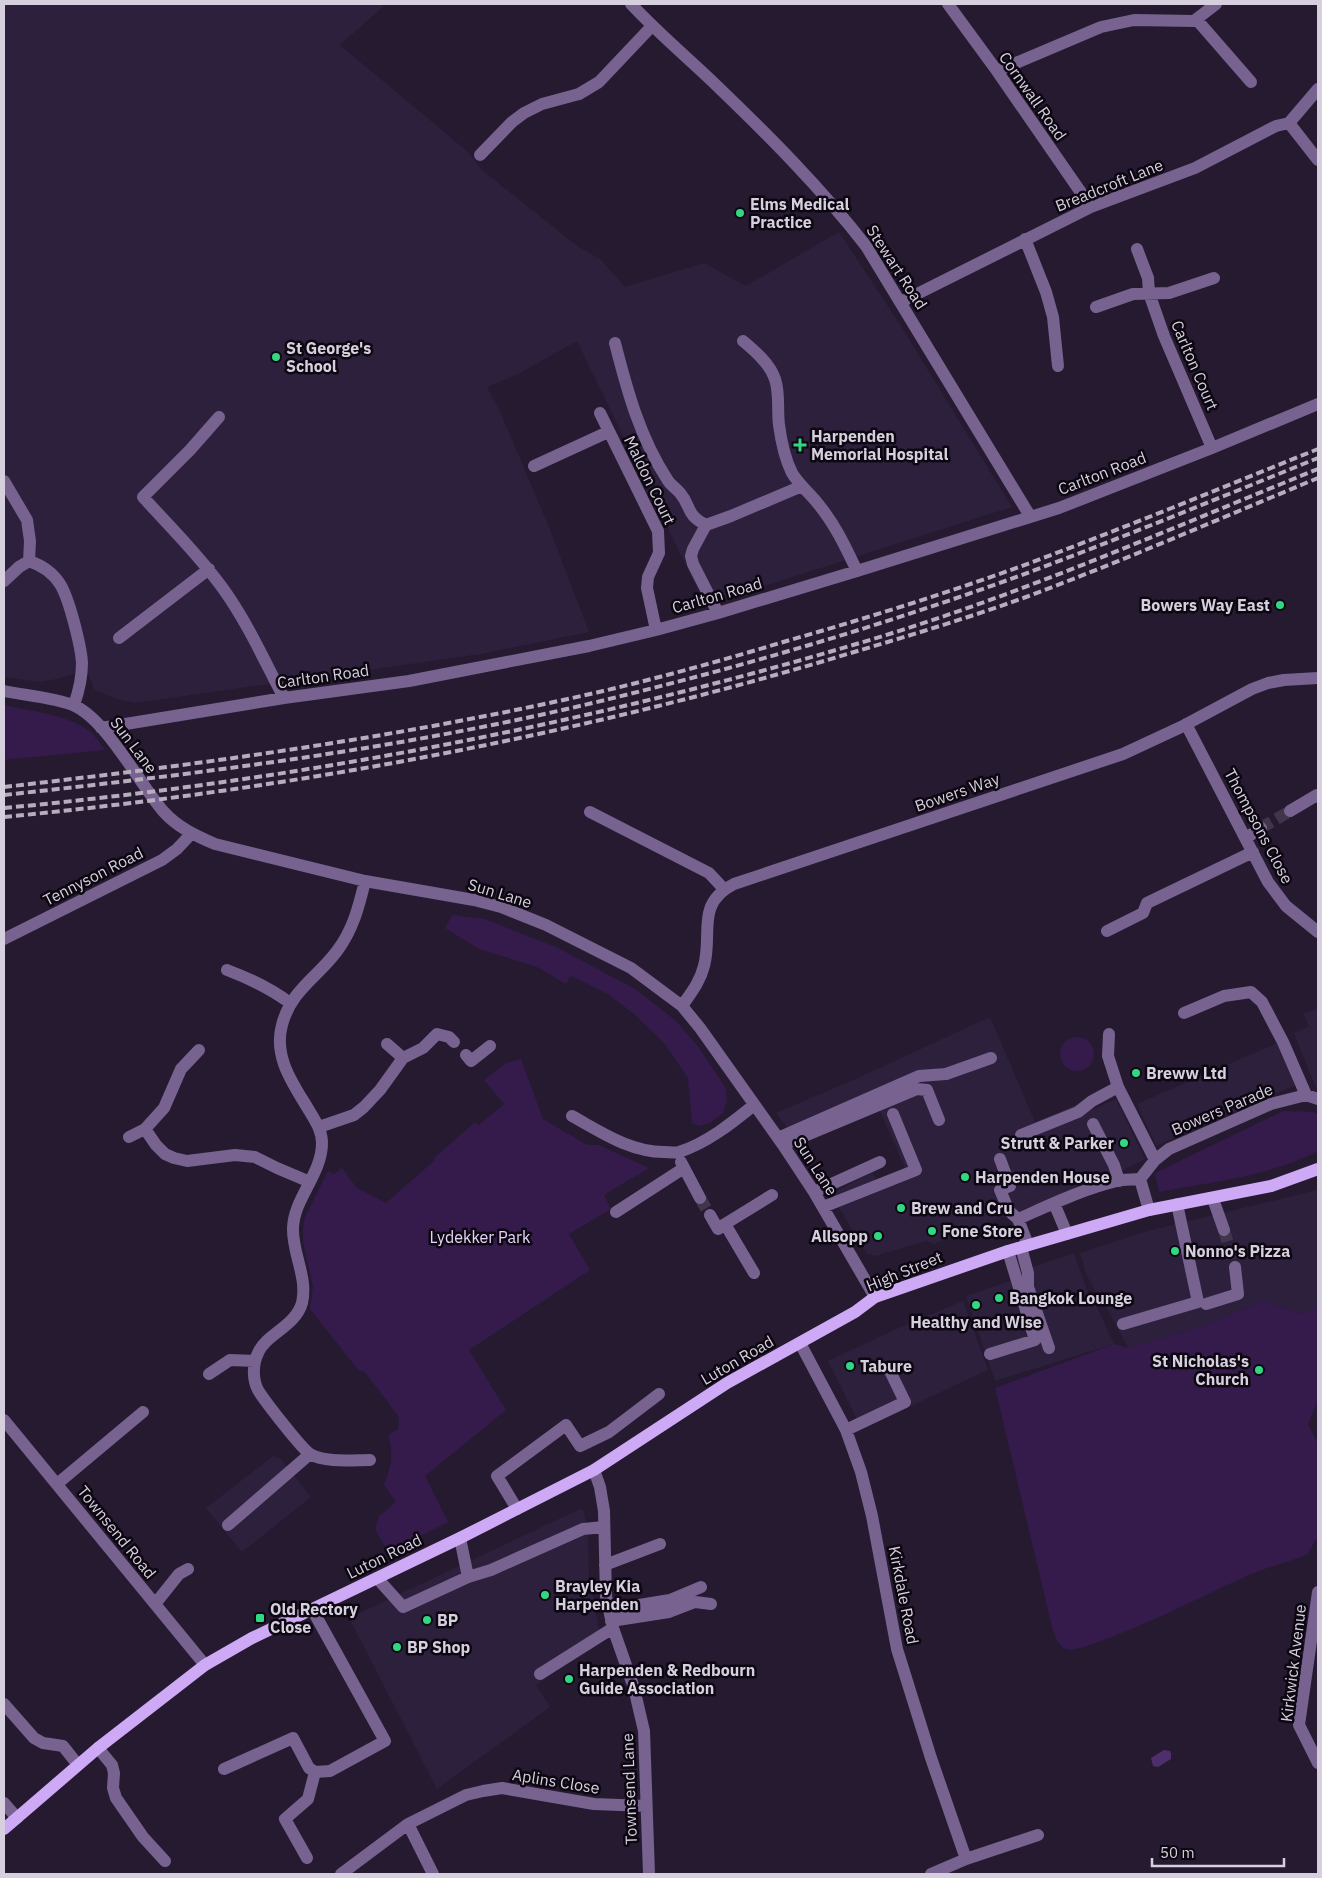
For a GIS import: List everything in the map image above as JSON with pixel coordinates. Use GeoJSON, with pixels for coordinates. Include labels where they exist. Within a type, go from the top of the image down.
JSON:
{"type":"FeatureCollection","features":[{"type":"Feature","properties":{"kind":"main road","name":"High Street"},"geometry":{"type":"LineString","coordinates":[[800,1343],[855,1312],[875,1296],[1008,1251],[1149,1210],[1271,1186],[1318,1169]]}},
{"type":"Feature","properties":{"kind":"main road","name":"Luton Road"},"geometry":{"type":"LineString","coordinates":[[4,1828],[98,1748],[205,1665],[252,1638],[460,1538],[594,1470],[727,1383],[800,1343]]}},
{"type":"Feature","properties":{"kind":"street","name":"Stewart Road"},"geometry":{"type":"LineString","coordinates":[[631,4],[808,176],[840,212],[866,246],[1030,516]]}},
{"type":"Feature","properties":{"kind":"street","name":"Cornwall Road"},"geometry":{"type":"LineString","coordinates":[[948,4],[1091,207]]}},
{"type":"Feature","properties":{"kind":"street"},"geometry":{"type":"LineString","coordinates":[[997,71],[1101,27],[1134,20],[1187,22],[1197,20],[1216,4]]}},
{"type":"Feature","properties":{"kind":"street"},"geometry":{"type":"LineString","coordinates":[[1197,20],[1251,82]]}},
{"type":"Feature","properties":{"kind":"street"},"geometry":{"type":"LineString","coordinates":[[480,155],[512,122],[524,113],[542,104],[579,94],[599,82],[652,26]]}},
{"type":"Feature","properties":{"kind":"street"},"geometry":{"type":"LineString","coordinates":[[1318,89],[1289,123],[1318,160]]}},
{"type":"Feature","properties":{"kind":"street","name":"Breadcroft Lane"},"geometry":{"type":"LineString","coordinates":[[901,302],[1091,207],[1195,168],[1276,126],[1289,123]]}},
{"type":"Feature","properties":{"kind":"street"},"geometry":{"type":"LineString","coordinates":[[1025,239],[1046,292],[1053,317],[1058,366]]}},
{"type":"Feature","properties":{"kind":"street","name":"Carlton Court"},"geometry":{"type":"LineString","coordinates":[[1137,249],[1148,278],[1149,293],[1164,336],[1212,448]]}},
{"type":"Feature","properties":{"kind":"street"},"geometry":{"type":"LineString","coordinates":[[1096,307],[1133,294],[1169,293],[1214,278]]}},
{"type":"Feature","properties":{"kind":"street"},"geometry":{"type":"LineString","coordinates":[[743,342],[757,353],[775,379],[779,425],[792,473],[841,535],[857,571]]}},
{"type":"Feature","properties":{"kind":"street"},"geometry":{"type":"LineString","coordinates":[[615,343],[626,389],[644,435],[667,481],[681,494],[688,510],[696,520],[706,525]]}},
{"type":"Feature","properties":{"kind":"street","name":"Carlton Road"},"geometry":{"type":"LineString","coordinates":[[104,732],[284,698],[409,681],[589,646],[656,630],[857,571],[1058,508],[1318,404]]}},
{"type":"Feature","properties":{"kind":"street","name":"Maldon Court"},"geometry":{"type":"LineString","coordinates":[[600,413],[658,531],[659,553],[648,577],[646,588],[656,630]]}},
{"type":"Feature","properties":{"kind":"street"},"geometry":{"type":"LineString","coordinates":[[219,417],[190,450],[143,497],[209,569],[226,592],[284,698]]}},
{"type":"Feature","properties":{"kind":"street","name":"Maldon Court"},"geometry":{"type":"LineString","coordinates":[[534,466],[608,432]]}},
{"type":"Feature","properties":{"kind":"street"},"geometry":{"type":"LineString","coordinates":[[4,481],[27,520],[30,541],[29,561]]}},
{"type":"Feature","properties":{"kind":"street"},"geometry":{"type":"LineString","coordinates":[[718,613],[693,564],[691,556],[706,525],[802,486]]}},
{"type":"Feature","properties":{"kind":"street"},"geometry":{"type":"LineString","coordinates":[[4,581],[19,567],[29,561],[38,564],[54,577],[61,586],[76,628],[82,661],[80,685],[74,705]]}},
{"type":"Feature","properties":{"kind":"street"},"geometry":{"type":"LineString","coordinates":[[119,638],[209,569]]}},
{"type":"Feature","properties":{"kind":"street","name":"Bowers Way"},"geometry":{"type":"LineString","coordinates":[[724,889],[734,884],[1123,754],[1186,724],[1252,689],[1268,683],[1318,678]]}},
{"type":"Feature","properties":{"kind":"street","name":"Sun Lane"},"geometry":{"type":"LineString","coordinates":[[4,691],[74,705],[84,711],[104,732],[164,812],[191,834],[215,844],[365,881],[474,900],[546,925],[631,968],[682,1006],[700,1028],[781,1141],[814,1192],[875,1296]]}},
{"type":"Feature","properties":{"kind":"street","name":"Thompsons Close"},"geometry":{"type":"LineString","coordinates":[[1186,724],[1268,882],[1286,906],[1318,932]]}},
{"type":"Feature","properties":{"kind":"street"},"geometry":{"type":"LineString","coordinates":[[1290,811],[1317,795],[1318,797]]}},
{"type":"Feature","properties":{"kind":"street"},"geometry":{"type":"LineString","coordinates":[[590,812],[709,873],[724,889],[716,898],[708,913],[705,964],[698,984],[682,1006]]}},
{"type":"Feature","properties":{"kind":"street"},"geometry":{"type":"LineString","coordinates":[[1246,838],[1261,828]]}},
{"type":"Feature","properties":{"kind":"street","name":"Tennyson Road"},"geometry":{"type":"LineString","coordinates":[[4,939],[162,860],[177,849],[191,834]]}},
{"type":"Feature","properties":{"kind":"street"},"geometry":{"type":"LineString","coordinates":[[1107,931],[1144,913],[1147,903],[1253,852]]}},
{"type":"Feature","properties":{"kind":"street"},"geometry":{"type":"LineString","coordinates":[[365,881],[351,928],[341,945],[290,1003],[281,1027],[281,1055],[285,1069],[319,1127],[322,1142],[320,1161],[295,1216],[293,1227],[294,1244],[302,1280],[301,1304],[291,1321],[260,1348],[255,1361],[254,1372],[258,1389],[295,1438],[310,1454],[334,1460],[370,1460]]}},
{"type":"Feature","properties":{"kind":"street"},"geometry":{"type":"LineString","coordinates":[[228,970],[272,989],[290,1003]]}},
{"type":"Feature","properties":{"kind":"street"},"geometry":{"type":"LineString","coordinates":[[1184,1013],[1224,996],[1251,992],[1262,1002],[1306,1095],[1318,1099]]}},
{"type":"Feature","properties":{"kind":"street"},"geometry":{"type":"LineString","coordinates":[[319,1127],[354,1115],[380,1090],[403,1058],[423,1048],[437,1034],[449,1037],[454,1042]]}},
{"type":"Feature","properties":{"kind":"street"},"geometry":{"type":"LineString","coordinates":[[1018,1219],[1054,1203],[1119,1181],[1140,1179],[1155,1160],[1118,1087],[1108,1056],[1109,1034]]}},
{"type":"Feature","properties":{"kind":"street"},"geometry":{"type":"LineString","coordinates":[[387,1044],[403,1058]]}},
{"type":"Feature","properties":{"kind":"street"},"geometry":{"type":"LineString","coordinates":[[466,1055],[471,1061],[490,1046]]}},
{"type":"Feature","properties":{"kind":"street"},"geometry":{"type":"LineString","coordinates":[[129,1137],[145,1129],[164,1108],[181,1069],[199,1050]]}},
{"type":"Feature","properties":{"kind":"street"},"geometry":{"type":"LineString","coordinates":[[781,1141],[919,1076],[946,1074],[991,1058]]}},
{"type":"Feature","properties":{"kind":"street"},"geometry":{"type":"LineString","coordinates":[[1021,1135],[1078,1112],[1092,1101],[1118,1087]]}},
{"type":"Feature","properties":{"kind":"street"},"geometry":{"type":"LineString","coordinates":[[781,1141],[917,1089],[927,1090],[939,1120]]}},
{"type":"Feature","properties":{"kind":"street","name":"Bowers Parade"},"geometry":{"type":"LineString","coordinates":[[1155,1160],[1169,1149],[1262,1108],[1306,1095]]}},
{"type":"Feature","properties":{"kind":"street"},"geometry":{"type":"LineString","coordinates":[[572,1116],[605,1135],[635,1148],[655,1152],[678,1153],[724,1128],[754,1105]]}},
{"type":"Feature","properties":{"kind":"street"},"geometry":{"type":"LineString","coordinates":[[823,1207],[916,1170],[893,1114]]}},
{"type":"Feature","properties":{"kind":"street"},"geometry":{"type":"LineString","coordinates":[[1093,1124],[1114,1166],[1119,1181]]}},
{"type":"Feature","properties":{"kind":"street"},"geometry":{"type":"LineString","coordinates":[[145,1129],[165,1154],[174,1158],[187,1161],[235,1155],[255,1157],[310,1182]]}},
{"type":"Feature","properties":{"kind":"street"},"geometry":{"type":"LineString","coordinates":[[678,1153],[700,1198]]}},
{"type":"Feature","properties":{"kind":"street"},"geometry":{"type":"LineString","coordinates":[[1000,1159],[1010,1186],[1000,1190],[1009,1211],[1018,1219],[1025,1246],[1028,1287],[1049,1348]]}},
{"type":"Feature","properties":{"kind":"street"},"geometry":{"type":"LineString","coordinates":[[814,1192],[880,1162]]}},
{"type":"Feature","properties":{"kind":"street"},"geometry":{"type":"LineString","coordinates":[[616,1212],[684,1168]]}},
{"type":"Feature","properties":{"kind":"street"},"geometry":{"type":"LineString","coordinates":[[1140,1179],[1149,1210]]}},
{"type":"Feature","properties":{"kind":"street"},"geometry":{"type":"LineString","coordinates":[[710,1215],[718,1229],[772,1195]]}},
{"type":"Feature","properties":{"kind":"street"},"geometry":{"type":"LineString","coordinates":[[1213,1198],[1224,1230]]}},
{"type":"Feature","properties":{"kind":"street"},"geometry":{"type":"LineString","coordinates":[[1054,1203],[1067,1234]]}},
{"type":"Feature","properties":{"kind":"street"},"geometry":{"type":"LineString","coordinates":[[1122,1324],[1198,1302],[1177,1204]]}},
{"type":"Feature","properties":{"kind":"street"},"geometry":{"type":"LineString","coordinates":[[726,1224],[754,1273]]}},
{"type":"Feature","properties":{"kind":"street"},"geometry":{"type":"LineString","coordinates":[[990,1354],[1035,1340],[1008,1251]]}},
{"type":"Feature","properties":{"kind":"street"},"geometry":{"type":"LineString","coordinates":[[1206,1304],[1238,1294],[1235,1268]]}},
{"type":"Feature","properties":{"kind":"street","name":"Kirkdale Road"},"geometry":{"type":"LineString","coordinates":[[800,1343],[846,1430],[861,1472],[872,1516],[897,1649],[931,1758],[966,1859]]}},
{"type":"Feature","properties":{"kind":"street"},"geometry":{"type":"LineString","coordinates":[[209,1374],[230,1360],[255,1361]]}},
{"type":"Feature","properties":{"kind":"street"},"geometry":{"type":"LineString","coordinates":[[846,1430],[905,1402],[890,1371]]}},
{"type":"Feature","properties":{"kind":"street"},"geometry":{"type":"LineString","coordinates":[[517,1509],[497,1476],[566,1425],[580,1446],[609,1432],[659,1394]]}},
{"type":"Feature","properties":{"kind":"street"},"geometry":{"type":"LineString","coordinates":[[57,1484],[143,1412]]}},
{"type":"Feature","properties":{"kind":"street","name":"Townsend Road"},"geometry":{"type":"LineString","coordinates":[[4,1420],[205,1665]]}},
{"type":"Feature","properties":{"kind":"street"},"geometry":{"type":"LineString","coordinates":[[228,1525],[310,1454]]}},
{"type":"Feature","properties":{"kind":"street","name":"Townsend Lane"},"geometry":{"type":"LineString","coordinates":[[594,1470],[600,1487],[604,1511],[606,1596],[611,1620],[634,1688],[644,1730],[648,1874]]}},
{"type":"Feature","properties":{"kind":"street"},"geometry":{"type":"LineString","coordinates":[[377,1578],[404,1607],[468,1577],[491,1570],[582,1529],[604,1527]]}},
{"type":"Feature","properties":{"kind":"street"},"geometry":{"type":"LineString","coordinates":[[460,1538],[468,1577]]}},
{"type":"Feature","properties":{"kind":"street"},"geometry":{"type":"LineString","coordinates":[[605,1565],[660,1544]]}},
{"type":"Feature","properties":{"kind":"street"},"geometry":{"type":"LineString","coordinates":[[154,1604],[179,1574],[188,1569]]}},
{"type":"Feature","properties":{"kind":"street"},"geometry":{"type":"LineString","coordinates":[[540,1674],[611,1620],[670,1600],[701,1587]]}},
{"type":"Feature","properties":{"kind":"street","name":"Kirkwick Avenue"},"geometry":{"type":"LineString","coordinates":[[1318,1592],[1299,1725],[1318,1763]]}},
{"type":"Feature","properties":{"kind":"street"},"geometry":{"type":"LineString","coordinates":[[611,1620],[669,1612],[695,1602],[712,1604]]}},
{"type":"Feature","properties":{"kind":"street"},"geometry":{"type":"LineString","coordinates":[[224,1769],[293,1738],[309,1768],[315,1772],[330,1771],[385,1741],[312,1609]]}},
{"type":"Feature","properties":{"kind":"street"},"geometry":{"type":"LineString","coordinates":[[4,1704],[34,1738],[44,1743],[63,1746],[78,1765]]}},
{"type":"Feature","properties":{"kind":"street"},"geometry":{"type":"LineString","coordinates":[[98,1748],[112,1765],[114,1773],[113,1788],[116,1798],[143,1837],[165,1861]]}},
{"type":"Feature","properties":{"kind":"street"},"geometry":{"type":"LineString","coordinates":[[307,1858],[285,1818],[308,1799],[315,1772]]}},
{"type":"Feature","properties":{"kind":"street","name":"Aplins Close"},"geometry":{"type":"LineString","coordinates":[[341,1874],[408,1824],[466,1795],[483,1791],[502,1788],[594,1804],[646,1806]]}},
{"type":"Feature","properties":{"kind":"street"},"geometry":{"type":"LineString","coordinates":[[4,1803],[17,1818]]}},
{"type":"Feature","properties":{"kind":"street"},"geometry":{"type":"LineString","coordinates":[[408,1824],[433,1874]]}},
{"type":"Feature","properties":{"kind":"street"},"geometry":{"type":"LineString","coordinates":[[931,1874],[966,1859],[1038,1835]]}},
{"type":"Feature","properties":{"kind":"shaded area","name":"St George's School"},"geometry":{"type":"Polygon","coordinates":[[[4,4],[380,4],[384,6],[340,45],[468,152],[482,170],[577,246],[600,259],[625,287],[704,263],[746,286],[839,232],[899,323],[1012,507],[705,605],[577,341],[520,373],[487,387],[502,416],[549,527],[589,632],[481,654],[135,703],[116,699],[94,689],[87,670],[39,682],[4,677],[4,4]]]}},
{"type":"Feature","properties":{"kind":"shaded area"},"geometry":{"type":"Polygon","coordinates":[[[1318,1009],[1318,1087],[1316,1088],[1294,1033],[1309,1026],[1303,1013],[1318,1009]]]}},
{"type":"Feature","properties":{"kind":"shaded area"},"geometry":{"type":"Polygon","coordinates":[[[990,1017],[1035,1122],[1080,1103],[1091,1110],[1116,1099],[1145,1159],[1115,1174],[934,1244],[926,1241],[875,1256],[868,1254],[831,1194],[872,1172],[878,1182],[906,1170],[879,1109],[794,1137],[776,1113],[860,1077],[990,1017]]]}},
{"type":"Feature","properties":{"kind":"shaded area"},"geometry":{"type":"Polygon","coordinates":[[[1277,1043],[1296,1085],[1156,1146],[1137,1104],[1277,1043]]]}},
{"type":"Feature","properties":{"kind":"shaded area"},"geometry":{"type":"Polygon","coordinates":[[[1318,1190],[1318,1306],[1304,1314],[1261,1301],[1209,1324],[1128,1348],[1086,1274],[1080,1253],[1147,1231],[1318,1190]]]}},
{"type":"Feature","properties":{"kind":"shaded area"},"geometry":{"type":"Polygon","coordinates":[[[1074,1253],[1088,1293],[1091,1294],[1114,1344],[995,1381],[966,1296],[1019,1278],[1018,1272],[1074,1253]]]}},
{"type":"Feature","properties":{"kind":"shaded area"},"geometry":{"type":"Polygon","coordinates":[[[963,1301],[988,1370],[862,1429],[828,1361],[894,1330],[963,1301]]]}},
{"type":"Feature","properties":{"kind":"shaded area"},"geometry":{"type":"Polygon","coordinates":[[[273,1456],[281,1459],[311,1497],[242,1552],[206,1508],[273,1456]]]}},
{"type":"Feature","properties":{"kind":"shaded area"},"geometry":{"type":"Polygon","coordinates":[[[580,1509],[584,1511],[588,1538],[589,1576],[601,1640],[536,1685],[550,1707],[437,1789],[349,1618],[580,1509]]]}},
{"type":"Feature","properties":{"kind":"shaded area"},"geometry":{"type":"Polygon","coordinates":[[[1164,1750],[1170,1751],[1171,1759],[1158,1767],[1153,1766],[1151,1758],[1164,1750]]]}},
{"type":"Feature","properties":{"kind":"green space"},"geometry":{"type":"Polygon","coordinates":[[[4,705],[74,722],[93,734],[105,750],[4,760],[4,705]]]}},
{"type":"Feature","properties":{"kind":"green space"},"geometry":{"type":"Polygon","coordinates":[[[452,915],[485,919],[558,948],[635,989],[675,1020],[697,1045],[726,1088],[727,1100],[723,1113],[710,1123],[699,1126],[692,1123],[688,1078],[664,1043],[634,1014],[608,994],[571,976],[566,984],[537,967],[479,949],[445,928],[452,915]]]}},
{"type":"Feature","properties":{"kind":"green space"},"geometry":{"type":"Polygon","coordinates":[[[1077,1037],[1089,1042],[1094,1054],[1089,1066],[1077,1071],[1065,1066],[1060,1054],[1065,1042],[1077,1037]]]}},
{"type":"Feature","properties":{"kind":"green space","name":"Lydekker Park"},"geometry":{"type":"Polygon","coordinates":[[[521,1059],[543,1119],[587,1145],[599,1145],[649,1168],[604,1195],[611,1209],[569,1234],[590,1270],[469,1350],[506,1410],[425,1476],[448,1522],[388,1552],[375,1529],[379,1516],[396,1502],[384,1485],[391,1460],[388,1435],[398,1429],[399,1417],[368,1376],[363,1371],[359,1371],[310,1309],[313,1286],[303,1242],[305,1217],[328,1171],[334,1174],[342,1168],[356,1187],[386,1203],[475,1122],[479,1125],[504,1104],[484,1080],[506,1063],[521,1059]]]}},
{"type":"Feature","properties":{"kind":"green space"},"geometry":{"type":"Polygon","coordinates":[[[1283,1111],[1313,1112],[1318,1114],[1318,1151],[1281,1167],[1159,1192],[1155,1173],[1283,1111]]]}},
{"type":"Feature","properties":{"kind":"green space"},"geometry":{"type":"Polygon","coordinates":[[[1261,1301],[1304,1314],[1318,1306],[1318,1400],[1308,1424],[1318,1444],[1318,1536],[1307,1555],[1263,1569],[1155,1619],[1099,1642],[1078,1648],[1064,1648],[1053,1631],[995,1388],[1114,1344],[1128,1348],[1209,1324],[1261,1301]]]}},
{"type":"Feature","properties":{"kind":"tunnel"},"geometry":{"type":"LineString","coordinates":[[1261,828],[1290,811]]}},
{"type":"Feature","properties":{"kind":"tunnel"},"geometry":{"type":"LineString","coordinates":[[700,1198],[710,1215]]}},
{"type":"Feature","properties":{"kind":"tunnel"},"geometry":{"type":"LineString","coordinates":[[1224,1230],[1235,1267]]}},
{"type":"Feature","properties":{"kind":"railway"},"geometry":{"type":"LineString","coordinates":[[4,787],[228,759],[377,736],[525,708],[647,680],[848,623],[991,577],[1131,524],[1318,449]]}},
{"type":"Feature","properties":{"kind":"railway"},"geometry":{"type":"LineString","coordinates":[[4,795],[231,768],[381,745],[531,717],[657,687],[814,644],[968,594],[1094,548],[1318,458]]}},
{"type":"Feature","properties":{"kind":"railway"},"geometry":{"type":"LineString","coordinates":[[4,808],[226,782],[337,764],[448,744],[667,696],[883,636],[994,599],[1318,469]]}},
{"type":"Feature","properties":{"kind":"railway"},"geometry":{"type":"LineString","coordinates":[[4,817],[108,806],[211,792],[315,777],[417,759],[622,715],[723,689],[900,638],[1026,597],[1136,554],[1318,478]]}},
{"type":"Feature","properties":{"kind":"place","name":"Elms Medical Practice"},"geometry":{"type":"Point","coordinates":[740,213]}},
{"type":"Feature","properties":{"kind":"place","name":"St George's School"},"geometry":{"type":"Point","coordinates":[276,357]}},
{"type":"Feature","properties":{"kind":"place","name":"Harpenden Memorial Hospital"},"geometry":{"type":"Point","coordinates":[800,445]}},
{"type":"Feature","properties":{"kind":"place","name":"Bowers Way East"},"geometry":{"type":"Point","coordinates":[1280,605]}},
{"type":"Feature","properties":{"kind":"place","name":"Breww Ltd"},"geometry":{"type":"Point","coordinates":[1136,1073]}},
{"type":"Feature","properties":{"kind":"place","name":"Strutt & Parker"},"geometry":{"type":"Point","coordinates":[1124,1143]}},
{"type":"Feature","properties":{"kind":"place","name":"Harpenden House"},"geometry":{"type":"Point","coordinates":[965,1177]}},
{"type":"Feature","properties":{"kind":"place","name":"Brew and Cru"},"geometry":{"type":"Point","coordinates":[901,1208]}},
{"type":"Feature","properties":{"kind":"place","name":"Fone Store"},"geometry":{"type":"Point","coordinates":[932,1231]}},
{"type":"Feature","properties":{"kind":"place","name":"Allsopp"},"geometry":{"type":"Point","coordinates":[878,1236]}},
{"type":"Feature","properties":{"kind":"place","name":"Nonno's Pizza"},"geometry":{"type":"Point","coordinates":[1175,1251]}},
{"type":"Feature","properties":{"kind":"place","name":"Bangkok Lounge"},"geometry":{"type":"Point","coordinates":[999,1298]}},
{"type":"Feature","properties":{"kind":"place","name":"Healthy and Wise"},"geometry":{"type":"Point","coordinates":[976,1305]}},
{"type":"Feature","properties":{"kind":"place","name":"Tabure"},"geometry":{"type":"Point","coordinates":[850,1366]}},
{"type":"Feature","properties":{"kind":"place","name":"St Nicholas's Church"},"geometry":{"type":"Point","coordinates":[1259,1370]}},
{"type":"Feature","properties":{"kind":"place","name":"Brayley Kia Harpenden"},"geometry":{"type":"Point","coordinates":[545,1595]}},
{"type":"Feature","properties":{"kind":"place","name":"Old Rectory Close"},"geometry":{"type":"Point","coordinates":[260,1618]}},
{"type":"Feature","properties":{"kind":"place","name":"BP"},"geometry":{"type":"Point","coordinates":[427,1620]}},
{"type":"Feature","properties":{"kind":"place","name":"BP Shop"},"geometry":{"type":"Point","coordinates":[397,1647]}},
{"type":"Feature","properties":{"kind":"place","name":"Harpenden & Redbourn Guide Association"},"geometry":{"type":"Point","coordinates":[569,1679]}}]}
